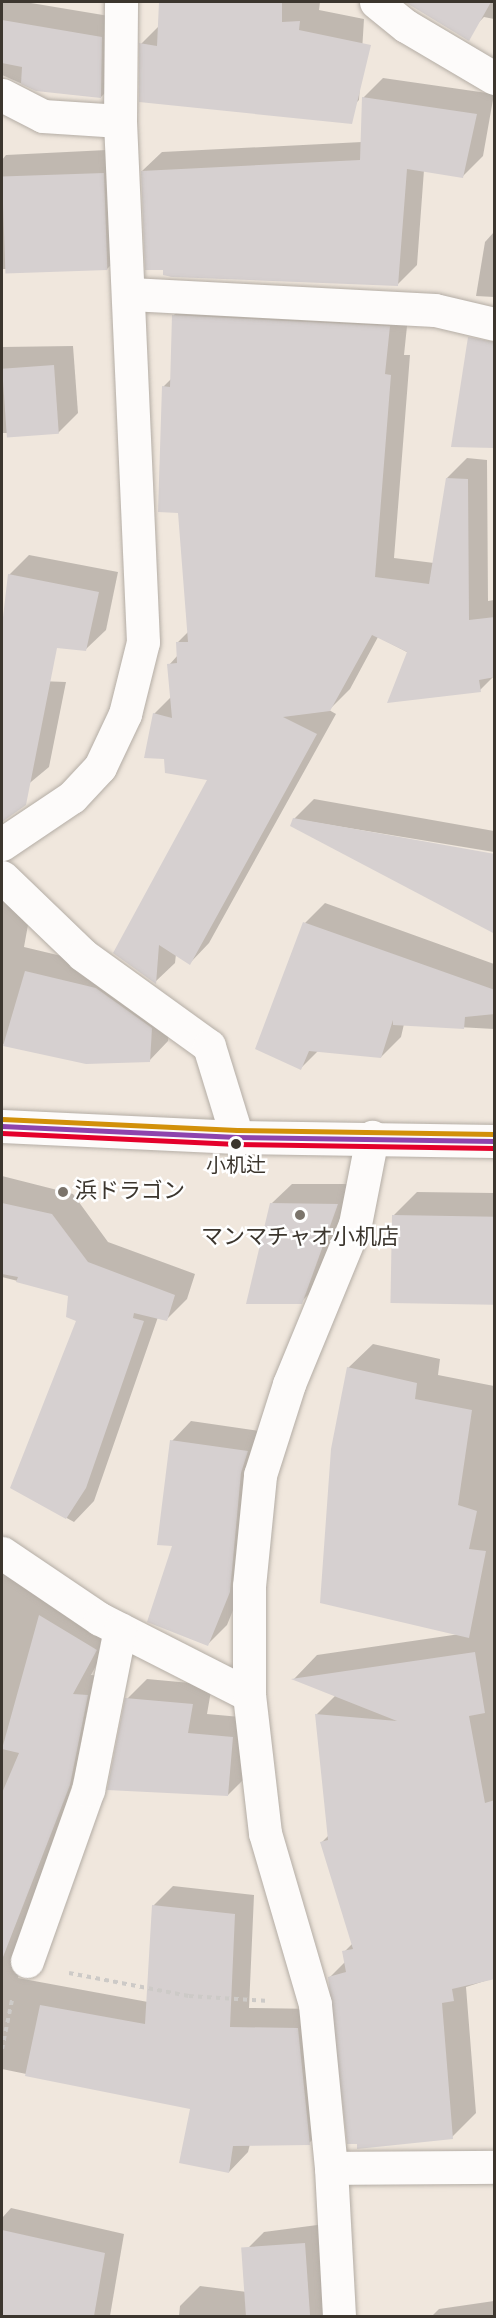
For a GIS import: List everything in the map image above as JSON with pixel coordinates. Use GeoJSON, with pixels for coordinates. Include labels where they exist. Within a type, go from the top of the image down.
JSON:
{"type":"FeatureCollection","features":[{"type":"Feature","properties":{"kind":"street"},"geometry":{"type":"LineString","coordinates":[[2,844],[72,797],[100,767],[125,714],[142,642],[130,294],[120,120],[121,2]]}},
{"type":"Feature","properties":{"kind":"street"},"geometry":{"type":"LineString","coordinates":[[376,2],[406,26],[495,78]]}},
{"type":"Feature","properties":{"kind":"street"},"geometry":{"type":"LineString","coordinates":[[2,95],[43,116],[120,120]]}},
{"type":"Feature","properties":{"kind":"street"},"geometry":{"type":"LineString","coordinates":[[130,294],[435,310],[495,324]]}},
{"type":"Feature","properties":{"kind":"street"},"geometry":{"type":"LineString","coordinates":[[2,877],[83,955],[209,1046],[237,1137]]}},
{"type":"Feature","properties":{"kind":"street"},"geometry":{"type":"LineString","coordinates":[[2,1126],[237,1137],[372,1137],[495,1141]]}},
{"type":"Feature","properties":{"kind":"street"},"geometry":{"type":"LineString","coordinates":[[339,2316],[331,2168],[315,2004],[265,1833],[249,1695],[249,1586],[260,1475],[289,1384],[355,1224],[372,1137]]}},
{"type":"Feature","properties":{"kind":"street"},"geometry":{"type":"LineString","coordinates":[[2,1553],[120,1629],[249,1695]]}},
{"type":"Feature","properties":{"kind":"street"},"geometry":{"type":"LineString","coordinates":[[27,1961],[88,1790],[120,1629]]}},
{"type":"Feature","properties":{"kind":"street"},"geometry":{"type":"LineString","coordinates":[[331,2168],[495,2167]]}},
{"type":"Feature","properties":{"kind":"path"},"geometry":{"type":"LineString","coordinates":[[2,2049],[9,2008],[27,1961],[86,1978],[189,1996],[315,2004]]}},
{"type":"Feature","properties":{"kind":"building"},"geometry":{"type":"Polygon","coordinates":[[[159,2],[282,2],[282,22],[300,21],[299,30],[371,45],[352,124],[139,102],[139,43],[157,46],[159,2]]]}},
{"type":"Feature","properties":{"kind":"building"},"geometry":{"type":"Polygon","coordinates":[[[405,2],[491,2],[469,41],[405,2]]]}},
{"type":"Feature","properties":{"kind":"building"},"geometry":{"type":"Polygon","coordinates":[[[2,20],[102,37],[101,98],[36,91],[21,84],[22,67],[2,63],[2,20]]]}},
{"type":"Feature","properties":{"kind":"building"},"geometry":{"type":"Polygon","coordinates":[[[362,97],[477,114],[463,178],[407,169],[398,286],[172,277],[163,275],[163,270],[145,270],[141,171],[360,160],[362,97]]]}},
{"type":"Feature","properties":{"kind":"building"},"geometry":{"type":"Polygon","coordinates":[[[104,173],[107,270],[5,274],[2,177],[104,173]]]}},
{"type":"Feature","properties":{"kind":"building"},"geometry":{"type":"Polygon","coordinates":[[[172,315],[390,326],[385,374],[391,375],[375,577],[429,584],[446,478],[468,479],[469,620],[495,617],[495,677],[479,680],[481,692],[387,703],[407,652],[372,635],[330,711],[283,717],[317,734],[190,965],[159,945],[156,984],[113,953],[207,780],[165,773],[164,759],[144,758],[153,713],[172,718],[167,664],[177,663],[176,642],[188,642],[178,513],[158,512],[162,386],[170,387],[172,315]]]}},
{"type":"Feature","properties":{"kind":"building"},"geometry":{"type":"Polygon","coordinates":[[[468,337],[495,342],[495,448],[451,447],[468,337]]]}},
{"type":"Feature","properties":{"kind":"building"},"geometry":{"type":"Polygon","coordinates":[[[54,365],[59,434],[7,437],[2,369],[54,365]]]}},
{"type":"Feature","properties":{"kind":"building"},"geometry":{"type":"Polygon","coordinates":[[[8,574],[99,592],[86,651],[57,648],[26,805],[2,822],[2,626],[8,574]]]}},
{"type":"Feature","properties":{"kind":"building"},"geometry":{"type":"Polygon","coordinates":[[[293,818],[495,854],[495,934],[290,826],[293,818]]]}},
{"type":"Feature","properties":{"kind":"building"},"geometry":{"type":"Polygon","coordinates":[[[303,922],[495,990],[495,1014],[465,1017],[464,1029],[393,1025],[393,1020],[381,1058],[309,1051],[301,1070],[255,1049],[303,922]]]}},
{"type":"Feature","properties":{"kind":"building"},"geometry":{"type":"Polygon","coordinates":[[[25,971],[96,988],[152,1028],[150,1062],[86,1064],[3,1046],[25,971]]]}},
{"type":"Feature","properties":{"kind":"building"},"geometry":{"type":"Polygon","coordinates":[[[2,1203],[52,1214],[88,1262],[175,1295],[167,1321],[134,1313],[133,1318],[144,1321],[86,1488],[66,1519],[10,1488],[76,1321],[66,1317],[68,1296],[16,1282],[18,1277],[2,1274],[2,1203]]]}},
{"type":"Feature","properties":{"kind":"building"},"geometry":{"type":"Polygon","coordinates":[[[270,1203],[338,1204],[302,1304],[246,1304],[270,1203]]]}},
{"type":"Feature","properties":{"kind":"building"},"geometry":{"type":"Polygon","coordinates":[[[392,1215],[494,1217],[493,1305],[390,1303],[392,1215]]]}},
{"type":"Feature","properties":{"kind":"building"},"geometry":{"type":"Polygon","coordinates":[[[347,1367],[417,1383],[415,1399],[472,1410],[458,1505],[477,1511],[469,1549],[486,1551],[469,1638],[320,1603],[331,1449],[347,1367]]]}},
{"type":"Feature","properties":{"kind":"building"},"geometry":{"type":"Polygon","coordinates":[[[170,1440],[248,1451],[241,1473],[230,1592],[208,1646],[147,1622],[172,1546],[157,1545],[170,1440]]]}},
{"type":"Feature","properties":{"kind":"building"},"geometry":{"type":"Polygon","coordinates":[[[39,1615],[97,1650],[73,1694],[88,1695],[70,1785],[3,1957],[2,1793],[19,1753],[2,1749],[39,1615]]]}},
{"type":"Feature","properties":{"kind":"building"},"geometry":{"type":"Polygon","coordinates":[[[475,1652],[485,1713],[469,1716],[485,1803],[495,1800],[495,1979],[452,1989],[454,2001],[442,2003],[453,2139],[357,2149],[357,2144],[347,2144],[328,1977],[346,1972],[342,1951],[353,1949],[320,1842],[328,1840],[315,1714],[397,1721],[291,1679],[475,1652]]]}},
{"type":"Feature","properties":{"kind":"building"},"geometry":{"type":"Polygon","coordinates":[[[125,1698],[193,1704],[188,1733],[233,1737],[228,1796],[107,1790],[125,1698]]]}},
{"type":"Feature","properties":{"kind":"building"},"geometry":{"type":"Polygon","coordinates":[[[152,1905],[235,1914],[230,2027],[298,2028],[310,2145],[233,2146],[229,2173],[179,2163],[190,2109],[25,2076],[40,2005],[145,2024],[152,1905]]]}},
{"type":"Feature","properties":{"kind":"building"},"geometry":{"type":"Polygon","coordinates":[[[2,2230],[105,2253],[94,2316],[2,2316],[2,2230]]]}},
{"type":"Feature","properties":{"kind":"building"},"geometry":{"type":"Polygon","coordinates":[[[305,2243],[310,2316],[246,2316],[241,2247],[305,2243]]]}},
{"type":"Feature","properties":{"kind":"transit line"},"geometry":{"type":"LineString","coordinates":[[2,1119],[237,1130],[494,1134]]}},
{"type":"Feature","properties":{"kind":"transit line"},"geometry":{"type":"LineString","coordinates":[[2,1126],[237,1137],[494,1141]]}},
{"type":"Feature","properties":{"kind":"transit line"},"geometry":{"type":"LineString","coordinates":[[2,1133],[237,1144],[494,1148]]}},
{"type":"Feature","properties":{"kind":"place","name":"小机辻"},"geometry":{"type":"Point","coordinates":[236,1144]}},
{"type":"Feature","properties":{"kind":"place","name":"浜ドラゴン"},"geometry":{"type":"Point","coordinates":[63,1192]}},
{"type":"Feature","properties":{"kind":"place","name":"マンマチャオ小机店"},"geometry":{"type":"Point","coordinates":[300,1215]}}]}
